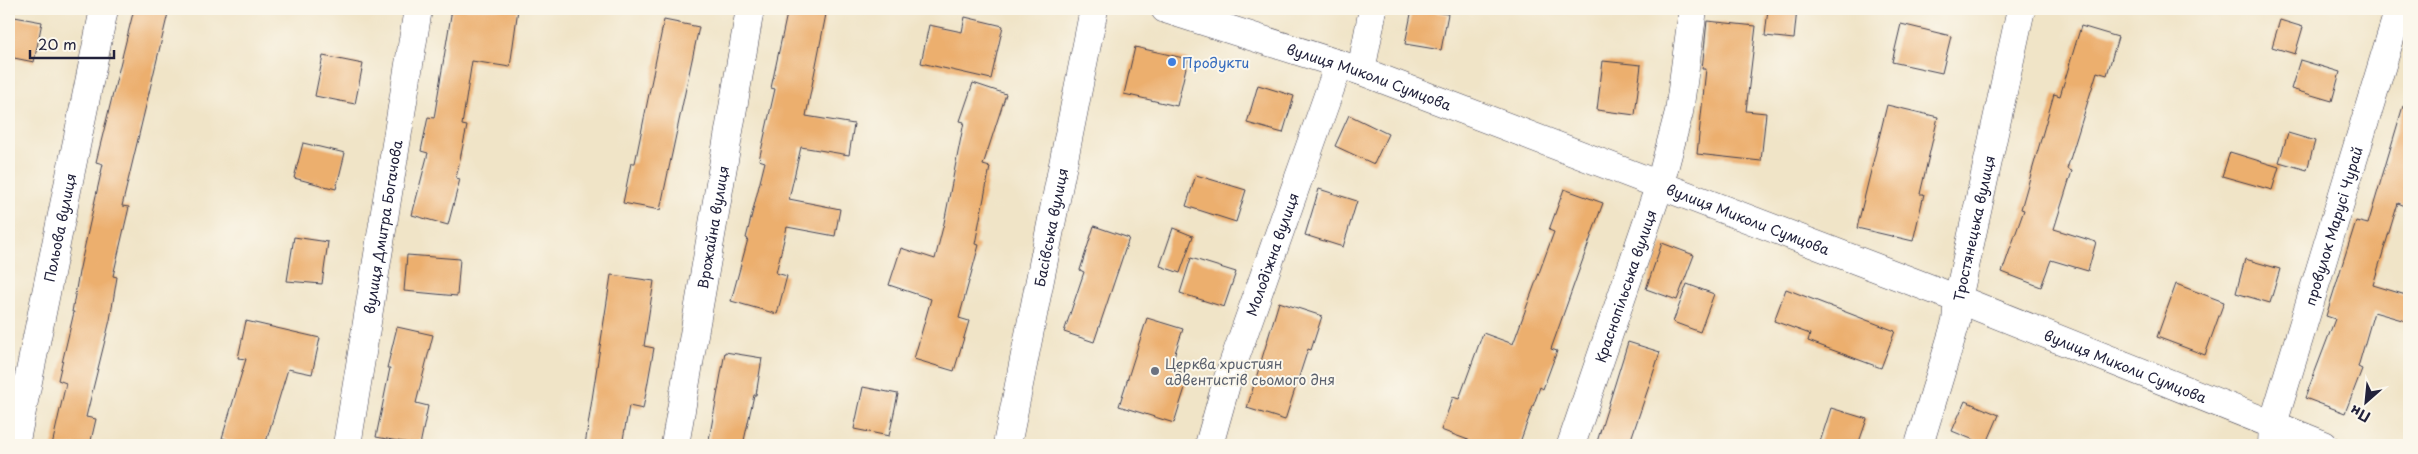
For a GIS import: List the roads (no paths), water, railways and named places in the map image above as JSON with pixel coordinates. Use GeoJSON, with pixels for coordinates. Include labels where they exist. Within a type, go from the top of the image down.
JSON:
{"type":"FeatureCollection","features":[{"type":"Feature","properties":{"kind":"street","name":"Польова вулиця"},"geometry":{"type":"LineString","coordinates":[[15,445],[104,9]]}},
{"type":"Feature","properties":{"kind":"street","name":"вулиця Дмитра Богачова"},"geometry":{"type":"LineString","coordinates":[[347,445],[418,9]]}},
{"type":"Feature","properties":{"kind":"street","name":"Врожайна вулиця"},"geometry":{"type":"LineString","coordinates":[[675,445],[750,9]]}},
{"type":"Feature","properties":{"kind":"street","name":"Басівська вулиця"},"geometry":{"type":"LineString","coordinates":[[1007,445],[1094,9]]}},
{"type":"Feature","properties":{"kind":"street","name":"вулиця Миколи Сумцова"},"geometry":{"type":"LineString","coordinates":[[1165,9],[1350,67],[1958,299],[2272,434],[2324,445]]}},
{"type":"Feature","properties":{"kind":"street","name":"Молодіжна вулиця"},"geometry":{"type":"LineString","coordinates":[[1209,445],[1227,380],[1374,9]]}},
{"type":"Feature","properties":{"kind":"street","name":"Краснопільська вулиця"},"geometry":{"type":"LineString","coordinates":[[1571,445],[1660,184],[1679,112],[1693,9]]}},
{"type":"Feature","properties":{"kind":"street","name":"Тростянецька вулиця"},"geometry":{"type":"LineString","coordinates":[[1919,445],[1956,322],[1958,299],[2021,9]]}},
{"type":"Feature","properties":{"kind":"street","name":"провулок Марусі Чурай"},"geometry":{"type":"LineString","coordinates":[[2272,434],[2399,9]]}},
{"type":"Feature","properties":{"kind":"place","name":"Продукти"},"geometry":{"type":"Point","coordinates":[1172,62]}},
{"type":"Feature","properties":{"kind":"place","name":"Церква християн адвентистів сьомого дня"},"geometry":{"type":"Point","coordinates":[1155,371]}}]}
